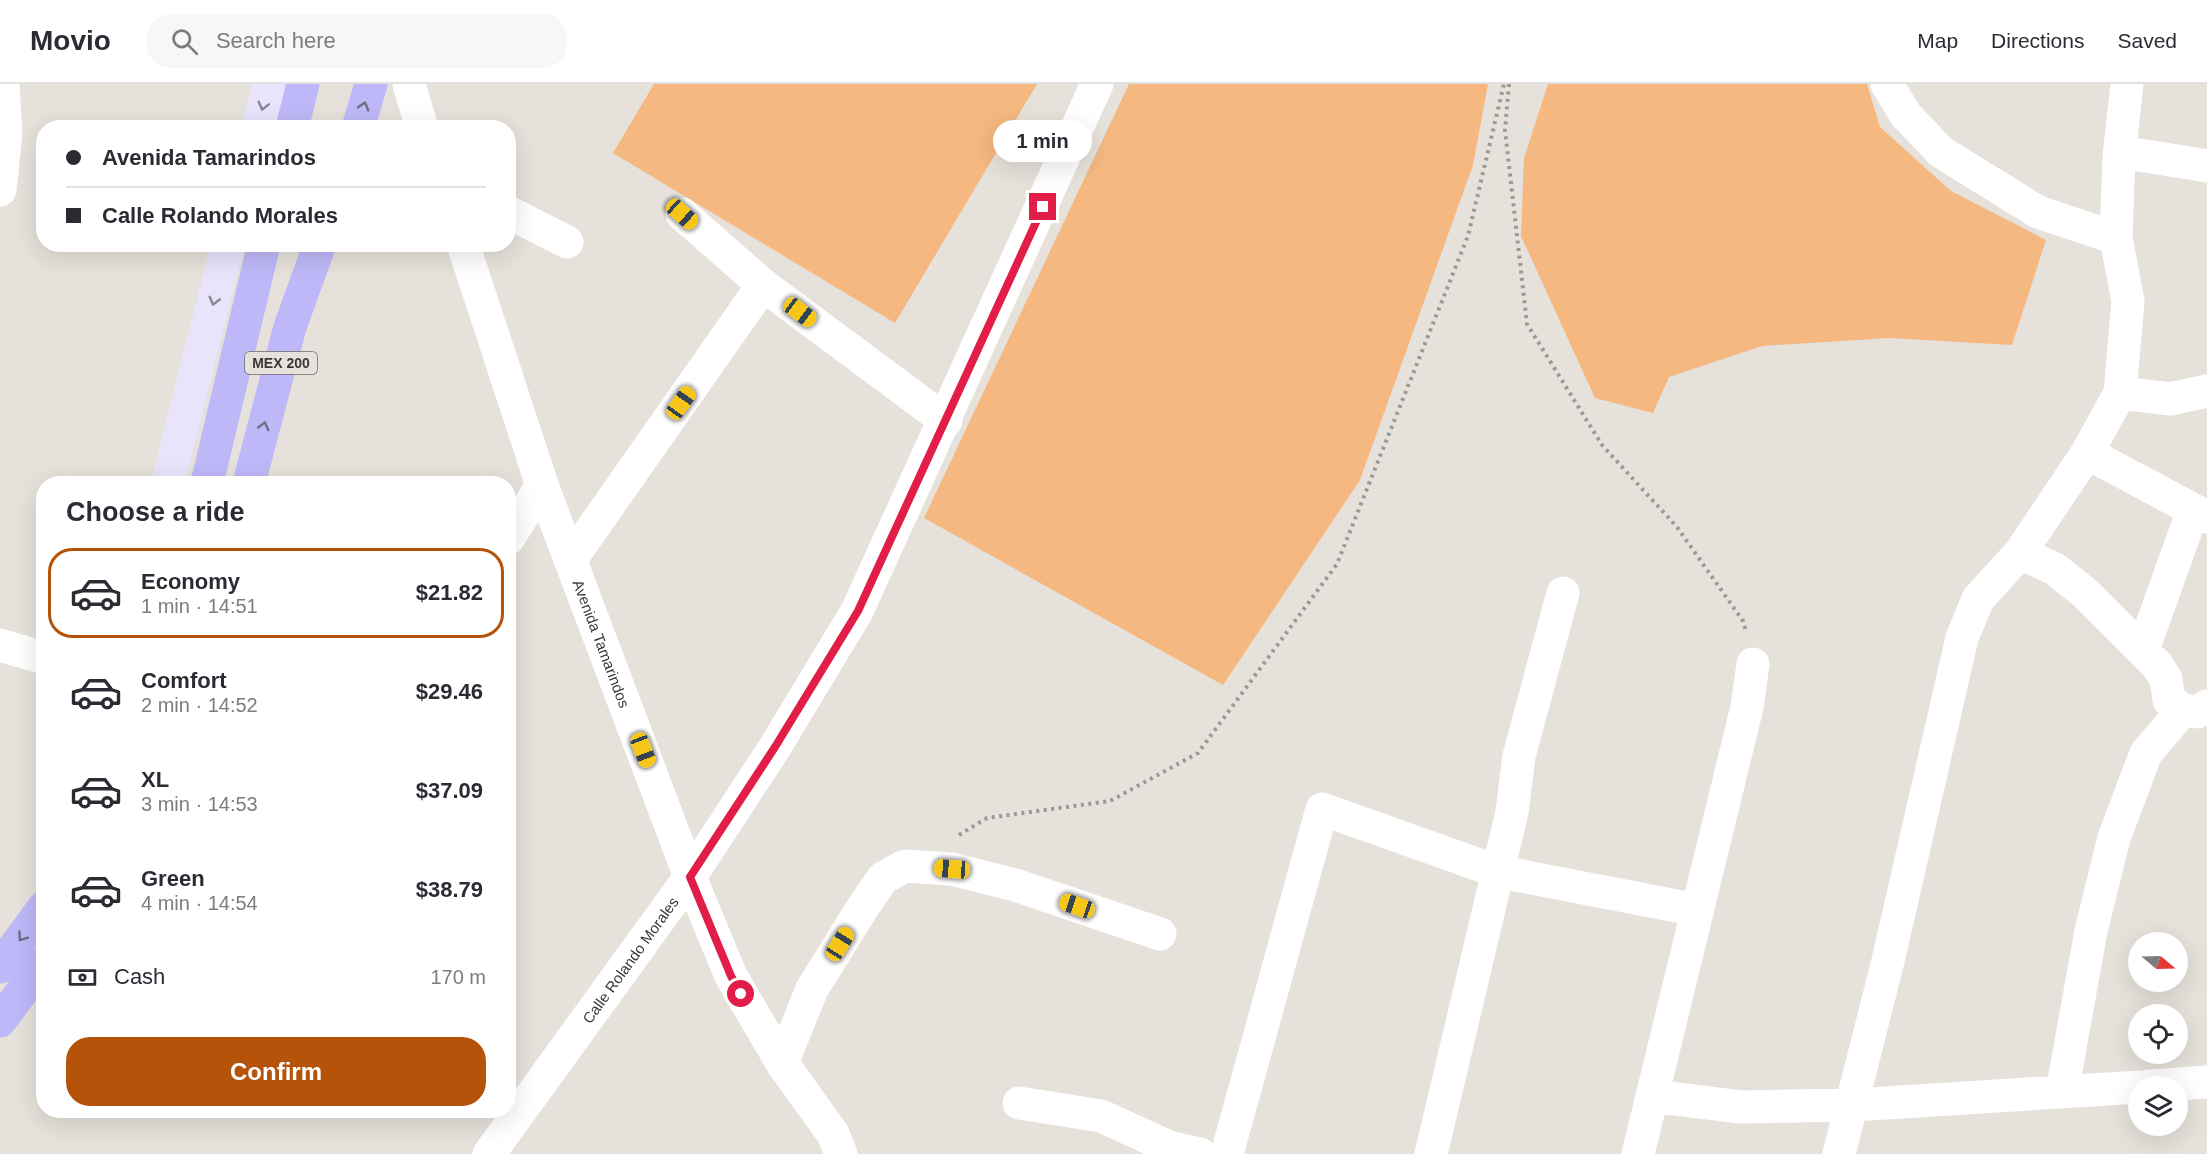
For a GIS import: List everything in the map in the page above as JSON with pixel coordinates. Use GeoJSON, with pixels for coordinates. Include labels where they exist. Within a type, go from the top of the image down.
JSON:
{"type":"FeatureCollection","features":[{"type":"Feature","properties":{"kind":"highway"},"geometry":{"type":"LineString","coordinates":[[294,120],[303,84]]}},
{"type":"Feature","properties":{"kind":"highway"},"geometry":{"type":"LineString","coordinates":[[360,120],[371,84]]}},
{"type":"Feature","properties":{"kind":"highway","name":"MEX 200"},"geometry":{"type":"LineString","coordinates":[[209,476],[262,252]]}},
{"type":"Feature","properties":{"kind":"highway","name":"MEX 200"},"geometry":{"type":"LineString","coordinates":[[251,476],[290,327],[317,252]]}},
{"type":"Feature","properties":{"kind":"highway"},"geometry":{"type":"LineString","coordinates":[[0,967],[36,918]]}},
{"type":"Feature","properties":{"kind":"highway"},"geometry":{"type":"LineString","coordinates":[[0,1021],[36,973]]}},
{"type":"Feature","properties":{"kind":"main road"},"geometry":{"type":"LineString","coordinates":[[260,120],[269,84]]}},
{"type":"Feature","properties":{"kind":"main road"},"geometry":{"type":"LineString","coordinates":[[170,476],[226,252]]}},
{"type":"Feature","properties":{"kind":"street"},"geometry":{"type":"LineString","coordinates":[[0,190],[6,133],[3,84]]}},
{"type":"Feature","properties":{"kind":"street"},"geometry":{"type":"LineString","coordinates":[[409,84],[420,120]]}},
{"type":"Feature","properties":{"kind":"street","name":"Calle Rolando Morales"},"geometry":{"type":"LineString","coordinates":[[516,1117],[690,877],[775,747],[858,611],[1097,84]]}},
{"type":"Feature","properties":{"kind":"street"},"geometry":{"type":"LineString","coordinates":[[1887,84],[1905,114],[1941,152],[2038,212],[2116,238]]}},
{"type":"Feature","properties":{"kind":"street"},"geometry":{"type":"LineString","coordinates":[[1839,1154],[1854,1105],[1962,638],[1978,599],[2020,553],[2087,453],[2120,393],[2128,301],[2116,238],[2127,84]]}},
{"type":"Feature","properties":{"kind":"street"},"geometry":{"type":"LineString","coordinates":[[2121,152],[2207,166]]}},
{"type":"Feature","properties":{"kind":"street"},"geometry":{"type":"LineString","coordinates":[[682,214],[763,285],[946,421]]}},
{"type":"Feature","properties":{"kind":"street"},"geometry":{"type":"LineString","coordinates":[[516,216],[567,242]]}},
{"type":"Feature","properties":{"kind":"street","name":"Avenida Tamarindos"},"geometry":{"type":"LineString","coordinates":[[466,252],[542,485],[690,877],[731,976],[782,1063],[833,1134],[841,1154]]}},
{"type":"Feature","properties":{"kind":"street"},"geometry":{"type":"LineString","coordinates":[[571,559],[763,285]]}},
{"type":"Feature","properties":{"kind":"street"},"geometry":{"type":"LineString","coordinates":[[2120,393],[2170,399],[2207,391]]}},
{"type":"Feature","properties":{"kind":"street"},"geometry":{"type":"LineString","coordinates":[[2087,453],[2200,514],[2143,650]]}},
{"type":"Feature","properties":{"kind":"street"},"geometry":{"type":"LineString","coordinates":[[516,526],[542,485]]}},
{"type":"Feature","properties":{"kind":"street"},"geometry":{"type":"LineString","coordinates":[[2020,553],[2055,569],[2085,593],[2157,665],[2166,679],[2169,700],[2195,708]]}},
{"type":"Feature","properties":{"kind":"street"},"geometry":{"type":"LineString","coordinates":[[1431,1154],[1496,871],[1512,812],[1519,756],[1563,592]]}},
{"type":"Feature","properties":{"kind":"street"},"geometry":{"type":"LineString","coordinates":[[0,645],[36,656]]}},
{"type":"Feature","properties":{"kind":"street"},"geometry":{"type":"LineString","coordinates":[[1638,1154],[1747,706],[1753,664]]}},
{"type":"Feature","properties":{"kind":"street"},"geometry":{"type":"LineString","coordinates":[[2062,1092],[2091,931],[2114,838],[2146,753],[2195,708]]}},
{"type":"Feature","properties":{"kind":"street"},"geometry":{"type":"LineString","coordinates":[[1227,1154],[1322,809],[1496,871],[1697,910]]}},
{"type":"Feature","properties":{"kind":"street"},"geometry":{"type":"LineString","coordinates":[[782,1063],[812,989],[863,907],[884,878],[905,866],[952,869],[1015,885],[1160,933]]}},
{"type":"Feature","properties":{"kind":"street"},"geometry":{"type":"LineString","coordinates":[[2188,1083],[2207,1082]]}},
{"type":"Feature","properties":{"kind":"street"},"geometry":{"type":"LineString","coordinates":[[1652,1096],[1741,1107],[1854,1105],[2128,1088]]}},
{"type":"Feature","properties":{"kind":"street"},"geometry":{"type":"LineString","coordinates":[[1019,1103],[1101,1116],[1169,1147],[1200,1154]]}},
{"type":"Feature","properties":{"kind":"street","name":"Calle Rolando Morales"},"geometry":{"type":"LineString","coordinates":[[489,1154],[515,1118]]}},
{"type":"Feature","properties":{"kind":"path"},"geometry":{"type":"LineString","coordinates":[[957,836],[987,818],[1110,801],[1198,753],[1337,564],[1468,236],[1504,84]]}},
{"type":"Feature","properties":{"kind":"path"},"geometry":{"type":"LineString","coordinates":[[1509,84],[1505,130],[1527,324],[1602,445],[1677,527],[1743,621],[1753,664]]}},
{"type":"Feature","properties":{"kind":"shaded area"},"geometry":{"type":"Polygon","coordinates":[[[654,84],[1037,84],[895,323],[613,153],[654,84]]]}},
{"type":"Feature","properties":{"kind":"shaded area"},"geometry":{"type":"Polygon","coordinates":[[[1129,84],[1488,84],[1473,165],[1360,480],[1223,685],[924,518],[1129,84]]]}},
{"type":"Feature","properties":{"kind":"shaded area"},"geometry":{"type":"Polygon","coordinates":[[[1548,84],[1867,84],[1880,127],[1951,191],[2046,240],[2012,345],[1889,338],[1762,346],[1669,377],[1653,413],[1595,398],[1521,236],[1524,158],[1548,84]]]}},
{"type":"Feature","properties":{"kind":"route"},"geometry":{"type":"LineString","coordinates":[[741,994],[731,976],[690,877],[775,747],[858,611],[1043,207]]}}]}
